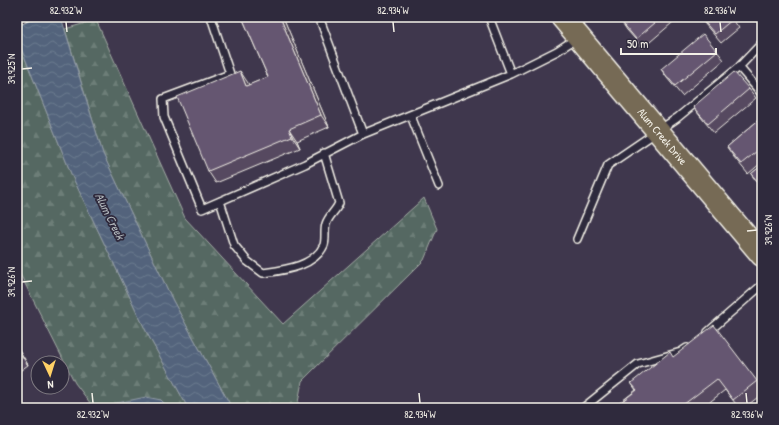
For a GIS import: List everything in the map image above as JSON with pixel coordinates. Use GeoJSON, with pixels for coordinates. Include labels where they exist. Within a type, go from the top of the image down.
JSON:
{"type":"FeatureCollection","features":[{"type":"Feature","properties":{"kind":"main road","name":"Alum Creek Drive"},"geometry":{"type":"LineString","coordinates":[[562,17],[762,255]]}},
{"type":"Feature","properties":{"kind":"lane"},"geometry":{"type":"LineString","coordinates":[[212,17],[230,74],[163,99],[164,117],[202,209],[305,164],[363,134],[411,116],[511,74],[557,51],[578,37]]}},
{"type":"Feature","properties":{"kind":"lane"},"geometry":{"type":"LineString","coordinates":[[319,17],[363,134]]}},
{"type":"Feature","properties":{"kind":"lane"},"geometry":{"type":"LineString","coordinates":[[489,17],[511,74]]}},
{"type":"Feature","properties":{"kind":"lane"},"geometry":{"type":"LineString","coordinates":[[577,238],[608,165],[658,133],[739,67],[762,43]]}},
{"type":"Feature","properties":{"kind":"lane"},"geometry":{"type":"LineString","coordinates":[[739,67],[762,94]]}},
{"type":"Feature","properties":{"kind":"lane"},"geometry":{"type":"LineString","coordinates":[[411,116],[439,186]]}},
{"type":"Feature","properties":{"kind":"lane"},"geometry":{"type":"LineString","coordinates":[[220,201],[234,245],[247,261],[263,273],[294,268],[317,255],[324,244],[330,215],[337,210],[339,203],[324,153]]}},
{"type":"Feature","properties":{"kind":"lane"},"geometry":{"type":"LineString","coordinates":[[702,337],[762,285]]}},
{"type":"Feature","properties":{"kind":"lane"},"geometry":{"type":"LineString","coordinates":[[582,408],[638,364],[681,352],[692,345]]}},
{"type":"Feature","properties":{"kind":"green space"},"geometry":{"type":"Polygon","coordinates":[[[96,20],[185,218],[283,324],[424,198],[437,229],[424,260],[302,381],[297,408],[232,408],[173,301],[103,154],[65,29],[96,20]]]}},
{"type":"Feature","properties":{"kind":"green space"},"geometry":{"type":"Polygon","coordinates":[[[17,38],[72,176],[147,333],[188,408],[169,408],[161,400],[117,403],[104,408],[94,408],[75,383],[70,373],[70,355],[61,355],[17,268],[17,38]]]}},
{"type":"Feature","properties":{"kind":"water","name":"Alum Creek"},"geometry":{"type":"Polygon","coordinates":[[[17,17],[61,17],[103,154],[173,301],[232,408],[188,408],[147,333],[72,176],[17,38],[17,17]]]}},
{"type":"Feature","properties":{"kind":"water"},"geometry":{"type":"Polygon","coordinates":[[[146,397],[161,400],[169,408],[104,408],[117,403],[146,397]]]}},
{"type":"Feature","properties":{"kind":"building"},"geometry":{"type":"Polygon","coordinates":[[[242,17],[280,17],[321,115],[289,129],[292,136],[208,171],[177,97],[240,71],[246,86],[268,77],[242,17]]]}},
{"type":"Feature","properties":{"kind":"building"},"geometry":{"type":"Polygon","coordinates":[[[625,17],[662,17],[636,39],[621,21],[625,17]]]}},
{"type":"Feature","properties":{"kind":"building"},"geometry":{"type":"Polygon","coordinates":[[[700,17],[731,17],[733,19],[715,34],[700,17]]]}},
{"type":"Feature","properties":{"kind":"building"},"geometry":{"type":"Polygon","coordinates":[[[703,34],[717,51],[675,86],[661,69],[703,34]]]}},
{"type":"Feature","properties":{"kind":"building"},"geometry":{"type":"Polygon","coordinates":[[[762,55],[762,64],[758,61],[762,55]]]}},
{"type":"Feature","properties":{"kind":"building"},"geometry":{"type":"Polygon","coordinates":[[[734,72],[749,89],[708,124],[693,107],[734,72]]]}},
{"type":"Feature","properties":{"kind":"building"},"geometry":{"type":"Polygon","coordinates":[[[762,117],[762,147],[741,164],[727,147],[762,117]]]}},
{"type":"Feature","properties":{"kind":"building"},"geometry":{"type":"Polygon","coordinates":[[[762,165],[762,186],[751,174],[762,165]]]}},
{"type":"Feature","properties":{"kind":"building"},"geometry":{"type":"Polygon","coordinates":[[[714,325],[757,381],[733,400],[717,379],[679,408],[613,408],[637,390],[631,383],[670,352],[673,357],[714,325]]]}},
{"type":"Feature","properties":{"kind":"building"},"geometry":{"type":"Polygon","coordinates":[[[17,348],[20,353],[17,355],[17,348]]]}},
{"type":"Feature","properties":{"kind":"railway"},"geometry":{"type":"LineString","coordinates":[[17,24],[33,17]]}}]}
